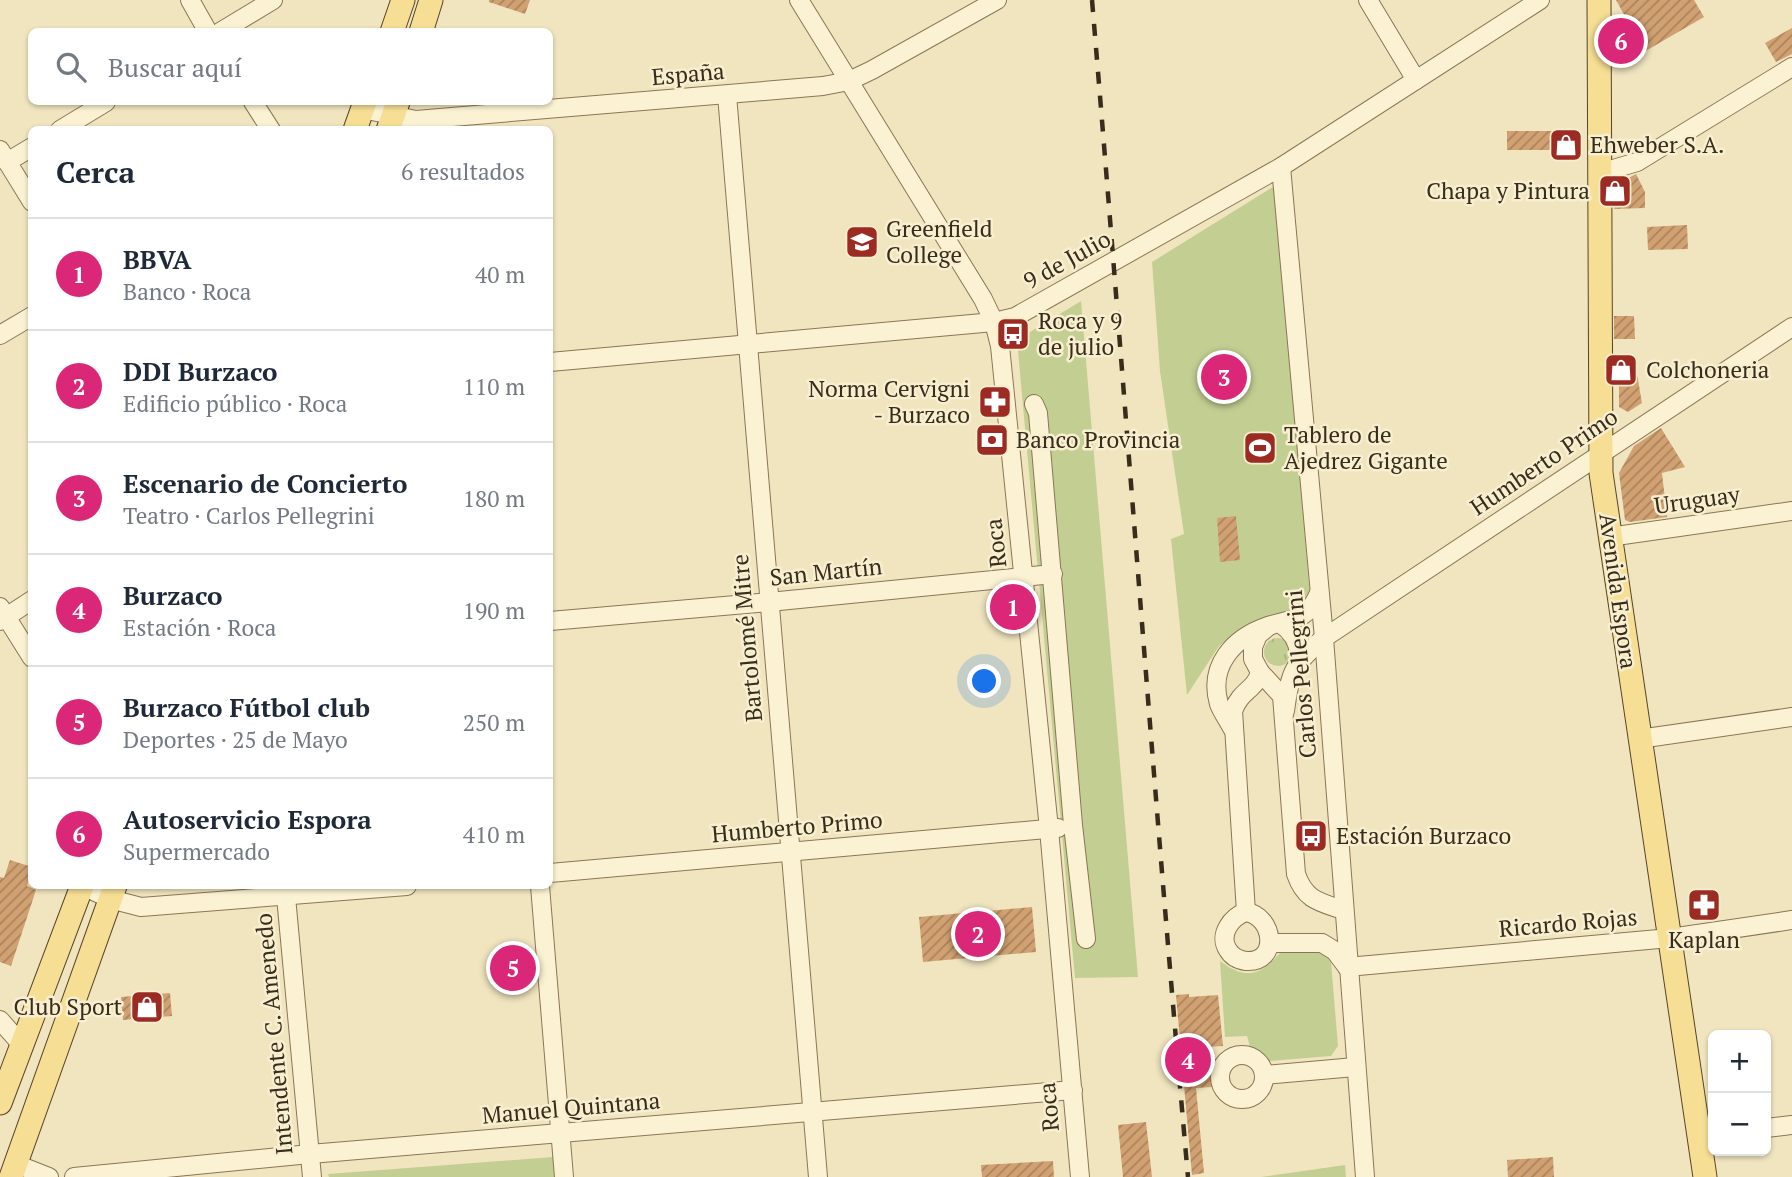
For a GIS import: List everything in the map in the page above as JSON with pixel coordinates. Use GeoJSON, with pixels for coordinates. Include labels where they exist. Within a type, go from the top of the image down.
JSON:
{"type":"FeatureCollection","features":[{"type":"Feature","properties":{"kind":"main road"},"geometry":{"type":"LineString","coordinates":[[393,28],[403,0]]}},
{"type":"Feature","properties":{"kind":"main road"},"geometry":{"type":"LineString","coordinates":[[422,28],[431,0]]}},
{"type":"Feature","properties":{"kind":"main road","name":"Avenida Espora"},"geometry":{"type":"LineString","coordinates":[[1599,0],[1600,454],[1609,537],[1639,739],[1670,938],[1706,1138],[1705,1177]]}},
{"type":"Feature","properties":{"kind":"main road"},"geometry":{"type":"LineString","coordinates":[[0,1103],[81,889]]}},
{"type":"Feature","properties":{"kind":"main road"},"geometry":{"type":"LineString","coordinates":[[13,1171],[113,892]]}},
{"type":"Feature","properties":{"kind":"street"},"geometry":{"type":"LineString","coordinates":[[190,0],[206,28]]}},
{"type":"Feature","properties":{"kind":"street"},"geometry":{"type":"LineString","coordinates":[[226,28],[272,0]]}},
{"type":"Feature","properties":{"kind":"street","name":"Roca"},"geometry":{"type":"LineString","coordinates":[[799,0],[994,322],[1000,346],[1049,830],[1080,1177]]}},
{"type":"Feature","properties":{"kind":"street","name":"España"},"geometry":{"type":"LineString","coordinates":[[361,113],[416,120],[477,122],[823,86],[849,81],[998,0]]}},
{"type":"Feature","properties":{"kind":"street"},"geometry":{"type":"LineString","coordinates":[[1368,0],[1416,80]]}},
{"type":"Feature","properties":{"kind":"street","name":"9 de Julio"},"geometry":{"type":"LineString","coordinates":[[553,362],[994,322],[1015,317],[1281,167],[1540,0]]}},
{"type":"Feature","properties":{"kind":"street"},"geometry":{"type":"LineString","coordinates":[[1600,173],[1637,162],[1792,67]]}},
{"type":"Feature","properties":{"kind":"street","name":"Bartolomé Mitre"},"geometry":{"type":"LineString","coordinates":[[727,95],[818,1177]]}},
{"type":"Feature","properties":{"kind":"street"},"geometry":{"type":"LineString","coordinates":[[67,126],[101,105]]}},
{"type":"Feature","properties":{"kind":"street"},"geometry":{"type":"LineString","coordinates":[[255,105],[268,126]]}},
{"type":"Feature","properties":{"kind":"street"},"geometry":{"type":"LineString","coordinates":[[28,148],[4,156],[28,195]]}},
{"type":"Feature","properties":{"kind":"street","name":"Carlos Pellegrini"},"geometry":{"type":"LineString","coordinates":[[1281,167],[1324,638],[1365,1177]]}},
{"type":"Feature","properties":{"kind":"street"},"geometry":{"type":"LineString","coordinates":[[0,335],[28,318]]}},
{"type":"Feature","properties":{"kind":"street","name":"Humberto Primo"},"geometry":{"type":"LineString","coordinates":[[1296,666],[1324,638],[1792,327]]}},
{"type":"Feature","properties":{"kind":"street"},"geometry":{"type":"LineString","coordinates":[[1034,404],[1038,413],[1073,825],[1086,939]]}},
{"type":"Feature","properties":{"kind":"street","name":"Uruguay"},"geometry":{"type":"LineString","coordinates":[[1609,537],[1792,512]]}},
{"type":"Feature","properties":{"kind":"street","name":"San Martín"},"geometry":{"type":"LineString","coordinates":[[553,621],[1053,574]]}},
{"type":"Feature","properties":{"kind":"street"},"geometry":{"type":"LineString","coordinates":[[1233,729],[1220,706],[1217,678],[1219,664],[1227,652],[1241,640],[1275,625],[1292,622],[1307,613],[1319,593]]}},
{"type":"Feature","properties":{"kind":"street"},"geometry":{"type":"LineString","coordinates":[[28,602],[2,615],[28,652]]}},
{"type":"Feature","properties":{"kind":"street"},"geometry":{"type":"LineString","coordinates":[[1275,625],[1290,631],[1300,651],[1289,680],[1285,711],[1296,874],[1308,896],[1343,910]]}},
{"type":"Feature","properties":{"kind":"street"},"geometry":{"type":"LineString","coordinates":[[1256,679],[1253,647],[1258,635],[1275,625]]}},
{"type":"Feature","properties":{"kind":"street"},"geometry":{"type":"LineString","coordinates":[[1246,912],[1233,711],[1238,699],[1256,679],[1284,676],[1296,666]]}},
{"type":"Feature","properties":{"kind":"street"},"geometry":{"type":"LineString","coordinates":[[1256,679],[1279,691],[1285,711]]}},
{"type":"Feature","properties":{"kind":"street"},"geometry":{"type":"LineString","coordinates":[[1639,739],[1792,717]]}},
{"type":"Feature","properties":{"kind":"street","name":"Humberto Primo"},"geometry":{"type":"LineString","coordinates":[[553,873],[1049,830],[1073,825]]}},
{"type":"Feature","properties":{"kind":"street"},"geometry":{"type":"LineString","coordinates":[[113,892],[141,907],[285,891],[334,889]]}},
{"type":"Feature","properties":{"kind":"street"},"geometry":{"type":"LineString","coordinates":[[540,889],[564,1177]]}},
{"type":"Feature","properties":{"kind":"street","name":"Intendente C. Amenedo"},"geometry":{"type":"LineString","coordinates":[[285,891],[312,1177]]}},
{"type":"Feature","properties":{"kind":"street"},"geometry":{"type":"LineString","coordinates":[[1253,913],[1262,920],[1270,943],[1268,951],[1261,958],[1240,960],[1230,954],[1225,945],[1228,924],[1236,915],[1253,913]]}},
{"type":"Feature","properties":{"kind":"street","name":"Ricardo Rojas"},"geometry":{"type":"LineString","coordinates":[[1347,967],[1670,938],[1792,920]]}},
{"type":"Feature","properties":{"kind":"street"},"geometry":{"type":"LineString","coordinates":[[1270,943],[1322,943],[1329,946],[1347,967]]}},
{"type":"Feature","properties":{"kind":"street"},"geometry":{"type":"LineString","coordinates":[[0,1020],[21,1044]]}},
{"type":"Feature","properties":{"kind":"street"},"geometry":{"type":"LineString","coordinates":[[1264,1075],[1355,1066]]}},
{"type":"Feature","properties":{"kind":"street","name":"Manuel Quintana"},"geometry":{"type":"LineString","coordinates":[[74,1177],[813,1110],[1073,1090]]}},
{"type":"Feature","properties":{"kind":"street"},"geometry":{"type":"LineString","coordinates":[[1771,1127],[1792,1125]]}},
{"type":"Feature","properties":{"kind":"street"},"geometry":{"type":"LineString","coordinates":[[13,1171],[49,1177]]}},
{"type":"Feature","properties":{"kind":"green space"},"geometry":{"type":"Polygon","coordinates":[[[1276,185],[1310,598],[1303,607],[1233,635],[1219,646],[1187,695],[1171,539],[1184,534],[1160,371],[1152,262],[1276,185]]]}},
{"type":"Feature","properties":{"kind":"green space"},"geometry":{"type":"Polygon","coordinates":[[[1081,301],[1138,977],[1075,978],[1017,340],[1081,301]]]}},
{"type":"Feature","properties":{"kind":"green space"},"geometry":{"type":"Polygon","coordinates":[[[1278,638],[1288,642],[1292,652],[1288,662],[1278,666],[1268,662],[1264,652],[1268,642],[1278,638]]]}},
{"type":"Feature","properties":{"kind":"green space"},"geometry":{"type":"Polygon","coordinates":[[[1322,952],[1331,962],[1338,1046],[1331,1056],[1270,1061],[1250,1047],[1247,1036],[1225,1037],[1220,961],[1237,971],[1252,973],[1266,967],[1280,953],[1322,952]]]}},
{"type":"Feature","properties":{"kind":"green space"},"geometry":{"type":"Polygon","coordinates":[[[553,1157],[555,1177],[329,1177],[328,1174],[553,1157]]]}},
{"type":"Feature","properties":{"kind":"green space"},"geometry":{"type":"Polygon","coordinates":[[[1345,1165],[1346,1177],[1261,1177],[1345,1165]]]}},
{"type":"Feature","properties":{"kind":"building"},"geometry":{"type":"Polygon","coordinates":[[[489,0],[530,0],[525,14],[489,0]]]}},
{"type":"Feature","properties":{"kind":"building"},"geometry":{"type":"Polygon","coordinates":[[[1616,0],[1694,0],[1704,17],[1618,67],[1616,27],[1627,20],[1616,0]]]}},
{"type":"Feature","properties":{"kind":"building"},"geometry":{"type":"Polygon","coordinates":[[[1792,28],[1792,54],[1776,62],[1765,43],[1792,28]]]}},
{"type":"Feature","properties":{"kind":"building"},"geometry":{"type":"Polygon","coordinates":[[[1507,131],[1568,131],[1568,150],[1507,150],[1507,131]]]}},
{"type":"Feature","properties":{"kind":"building"},"geometry":{"type":"Polygon","coordinates":[[[1636,174],[1645,192],[1645,208],[1614,209],[1614,186],[1636,174]]]}},
{"type":"Feature","properties":{"kind":"building"},"geometry":{"type":"Polygon","coordinates":[[[1687,225],[1688,249],[1648,250],[1647,227],[1687,225]]]}},
{"type":"Feature","properties":{"kind":"building"},"geometry":{"type":"Polygon","coordinates":[[[1614,316],[1634,316],[1635,339],[1614,339],[1614,316]]]}},
{"type":"Feature","properties":{"kind":"building"},"geometry":{"type":"Polygon","coordinates":[[[1619,363],[1635,363],[1642,403],[1628,412],[1619,407],[1619,363]]]}},
{"type":"Feature","properties":{"kind":"building"},"geometry":{"type":"Polygon","coordinates":[[[1661,428],[1685,467],[1662,473],[1667,517],[1630,522],[1625,520],[1619,473],[1634,446],[1661,428]]]}},
{"type":"Feature","properties":{"kind":"building"},"geometry":{"type":"Polygon","coordinates":[[[1236,516],[1240,560],[1220,562],[1217,518],[1236,516]]]}},
{"type":"Feature","properties":{"kind":"building"},"geometry":{"type":"Polygon","coordinates":[[[10,860],[28,866],[27,886],[28,889],[36,890],[11,966],[0,962],[0,877],[4,878],[10,860]]]}},
{"type":"Feature","properties":{"kind":"building"},"geometry":{"type":"Polygon","coordinates":[[[1032,907],[1036,952],[923,962],[919,917],[1032,907]]]}},
{"type":"Feature","properties":{"kind":"building","name":"Club Sport"},"geometry":{"type":"Polygon","coordinates":[[[170,993],[172,1016],[123,1020],[121,997],[170,993]]]}},
{"type":"Feature","properties":{"kind":"building"},"geometry":{"type":"Polygon","coordinates":[[[1189,994],[1189,997],[1218,995],[1223,1046],[1208,1047],[1212,1087],[1196,1088],[1204,1173],[1192,1175],[1176,995],[1189,994]]]}},
{"type":"Feature","properties":{"kind":"building"},"geometry":{"type":"Polygon","coordinates":[[[1146,1122],[1152,1177],[1123,1177],[1118,1125],[1146,1122]]]}},
{"type":"Feature","properties":{"kind":"building"},"geometry":{"type":"Polygon","coordinates":[[[1553,1157],[1554,1177],[1508,1177],[1507,1160],[1553,1157]]]}},
{"type":"Feature","properties":{"kind":"building"},"geometry":{"type":"Polygon","coordinates":[[[1053,1161],[1054,1177],[982,1177],[981,1165],[1053,1161]]]}},
{"type":"Feature","properties":{"kind":"railway"},"geometry":{"type":"LineString","coordinates":[[1092,0],[1188,1177]]}},
{"type":"Feature","properties":{"kind":"place","name":"Autoservicio Espora"},"geometry":{"type":"Point","coordinates":[1621,41]}},
{"type":"Feature","properties":{"kind":"place","name":"Ehweber S.A."},"geometry":{"type":"Point","coordinates":[1566,145]}},
{"type":"Feature","properties":{"kind":"place","name":"Chapa y Pintura"},"geometry":{"type":"Point","coordinates":[1615,191]}},
{"type":"Feature","properties":{"kind":"place","name":"Greenfield College"},"geometry":{"type":"Point","coordinates":[862,242]}},
{"type":"Feature","properties":{"kind":"place","name":"Roca y 9 de julio"},"geometry":{"type":"Point","coordinates":[1013,334]}},
{"type":"Feature","properties":{"kind":"place","name":"Colchoneria"},"geometry":{"type":"Point","coordinates":[1621,370]}},
{"type":"Feature","properties":{"kind":"place","name":"Escenario de Concierto"},"geometry":{"type":"Point","coordinates":[1224,377]}},
{"type":"Feature","properties":{"kind":"place","name":"Norma Cervigni - Burzaco"},"geometry":{"type":"Point","coordinates":[995,402]}},
{"type":"Feature","properties":{"kind":"place","name":"Banco Provincia"},"geometry":{"type":"Point","coordinates":[992,440]}},
{"type":"Feature","properties":{"kind":"place","name":"Tablero de Ajedrez Gigante"},"geometry":{"type":"Point","coordinates":[1260,448]}},
{"type":"Feature","properties":{"kind":"place","name":"BBVA"},"geometry":{"type":"Point","coordinates":[1013,607]}},
{"type":"Feature","properties":{"kind":"place","name":"Estación Burzaco"},"geometry":{"type":"Point","coordinates":[1311,836]}},
{"type":"Feature","properties":{"kind":"place","name":"Kaplan"},"geometry":{"type":"Point","coordinates":[1704,905]}},
{"type":"Feature","properties":{"kind":"place","name":"DDI Burzaco"},"geometry":{"type":"Point","coordinates":[978,934]}},
{"type":"Feature","properties":{"kind":"place","name":"Burzaco Fútbol club"},"geometry":{"type":"Point","coordinates":[513,968]}},
{"type":"Feature","properties":{"kind":"place","name":"Club Sport"},"geometry":{"type":"Point","coordinates":[147,1007]}},
{"type":"Feature","properties":{"kind":"place","name":"Burzaco"},"geometry":{"type":"Point","coordinates":[1188,1060]}}]}
